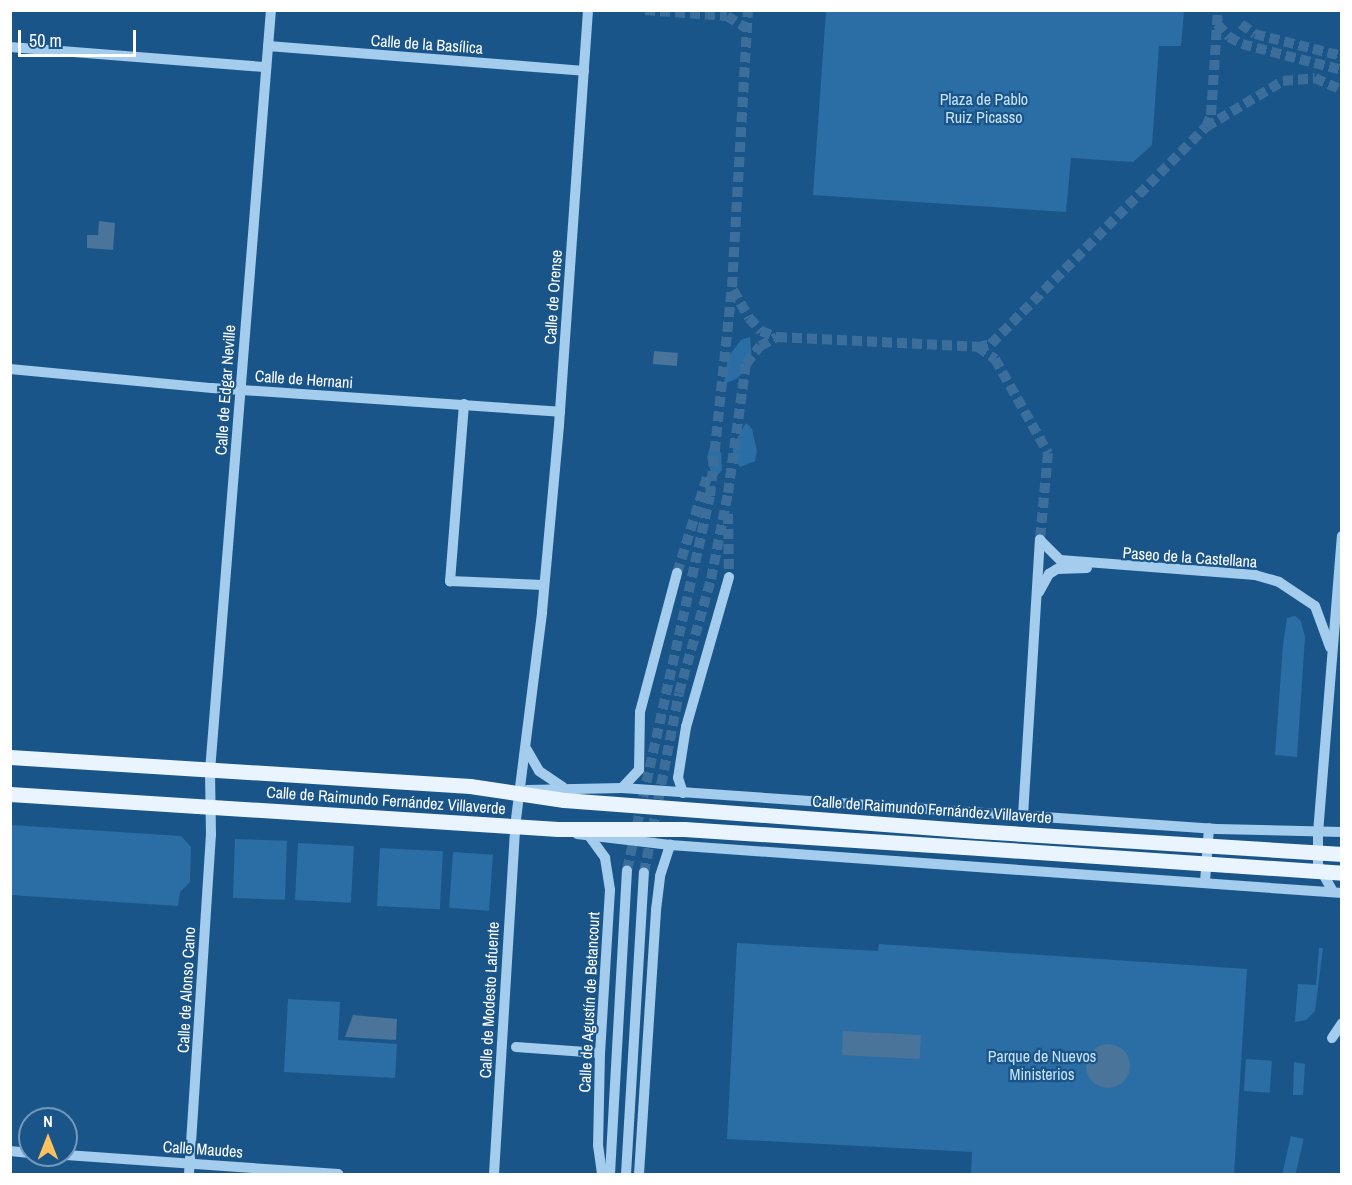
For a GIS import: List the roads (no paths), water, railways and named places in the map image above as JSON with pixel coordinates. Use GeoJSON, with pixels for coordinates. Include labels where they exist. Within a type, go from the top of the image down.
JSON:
{"type":"FeatureCollection","features":[{"type":"Feature","properties":{"kind":"main road","name":"Calle de Raimundo Fernández Villaverde"},"geometry":{"type":"LineString","coordinates":[[10,757],[520,791],[564,800],[977,831],[1341,854]]}},
{"type":"Feature","properties":{"kind":"main road","name":"Calle de Raimundo Fernández Villaverde"},"geometry":{"type":"LineString","coordinates":[[10,794],[515,827],[696,830],[1341,873]]}},
{"type":"Feature","properties":{"kind":"street","name":"Calle de Edgar Neville"},"geometry":{"type":"LineString","coordinates":[[210,771],[271,10]]}},
{"type":"Feature","properties":{"kind":"street","name":"Calle de Orense"},"geometry":{"type":"LineString","coordinates":[[520,791],[560,412],[588,10]]}},
{"type":"Feature","properties":{"kind":"street","name":"Calle de la Basílica"},"geometry":{"type":"LineString","coordinates":[[268,46],[584,71]]}},
{"type":"Feature","properties":{"kind":"street"},"geometry":{"type":"LineString","coordinates":[[10,47],[266,67]]}},
{"type":"Feature","properties":{"kind":"street","name":"Calle de Hernani"},"geometry":{"type":"LineString","coordinates":[[10,369],[240,390],[560,412]]}},
{"type":"Feature","properties":{"kind":"street"},"geometry":{"type":"LineString","coordinates":[[464,404],[450,581],[543,585]]}},
{"type":"Feature","properties":{"kind":"street","name":"Paseo de la Castellana"},"geometry":{"type":"LineString","coordinates":[[1337,892],[1318,864],[1318,833],[1341,536]]}},
{"type":"Feature","properties":{"kind":"street","name":"Paseo de la Castellana"},"geometry":{"type":"LineString","coordinates":[[1023,816],[1040,540],[1060,560],[1112,566],[1255,575],[1280,582],[1315,606],[1332,652]]}},
{"type":"Feature","properties":{"kind":"street","name":"Paseo de la Castellana"},"geometry":{"type":"LineString","coordinates":[[1038,594],[1049,574],[1057,569],[1112,566]]}},
{"type":"Feature","properties":{"kind":"street"},"geometry":{"type":"LineString","coordinates":[[622,788],[639,770],[640,712],[676,573]]}},
{"type":"Feature","properties":{"kind":"street"},"geometry":{"type":"LineString","coordinates":[[683,793],[678,778],[686,727],[729,577]]}},
{"type":"Feature","properties":{"kind":"street"},"geometry":{"type":"LineString","coordinates":[[526,750],[546,778],[564,787]]}},
{"type":"Feature","properties":{"kind":"street"},"geometry":{"type":"LineString","coordinates":[[210,771],[212,807]]}},
{"type":"Feature","properties":{"kind":"street","name":"Calle de Raimundo Fernández Villaverde"},"geometry":{"type":"LineString","coordinates":[[520,791],[564,787],[622,788],[1209,828],[1341,832]]}},
{"type":"Feature","properties":{"kind":"street","name":"Calle de Modesto Lafuente"},"geometry":{"type":"LineString","coordinates":[[494,1174],[515,827],[520,791]]}},
{"type":"Feature","properties":{"kind":"street","name":"Calle de Alonso Cano"},"geometry":{"type":"LineString","coordinates":[[189,1169],[212,807]]}},
{"type":"Feature","properties":{"kind":"street"},"geometry":{"type":"LineString","coordinates":[[1205,882],[1209,828]]}},
{"type":"Feature","properties":{"kind":"street","name":"Calle de Raimundo Fernández Villaverde"},"geometry":{"type":"LineString","coordinates":[[558,829],[590,836],[670,845],[1337,892]]}},
{"type":"Feature","properties":{"kind":"street","name":"Calle de Agustín de Betancourt"},"geometry":{"type":"LineString","coordinates":[[590,836],[605,858],[610,890],[600,1053],[598,1145],[602,1174]]}},
{"type":"Feature","properties":{"kind":"street"},"geometry":{"type":"LineString","coordinates":[[639,1174],[656,910],[660,876],[670,845]]}},
{"type":"Feature","properties":{"kind":"street","name":"Calle de Agustín de Betancourt"},"geometry":{"type":"LineString","coordinates":[[610,1174],[627,870]]}},
{"type":"Feature","properties":{"kind":"street"},"geometry":{"type":"LineString","coordinates":[[626,1174],[644,873]]}},
{"type":"Feature","properties":{"kind":"street"},"geometry":{"type":"LineString","coordinates":[[1332,1038],[1341,1023]]}},
{"type":"Feature","properties":{"kind":"street"},"geometry":{"type":"LineString","coordinates":[[516,1047],[600,1053]]}},
{"type":"Feature","properties":{"kind":"street","name":"Calle Maudes"},"geometry":{"type":"LineString","coordinates":[[78,1156],[189,1169],[338,1174]]}},
{"type":"Feature","properties":{"kind":"tunnel"},"geometry":{"type":"LineString","coordinates":[[645,10],[727,16],[746,28]]}},
{"type":"Feature","properties":{"kind":"tunnel"},"geometry":{"type":"LineString","coordinates":[[627,870],[710,496],[732,287],[748,10]]}},
{"type":"Feature","properties":{"kind":"tunnel"},"geometry":{"type":"LineString","coordinates":[[733,290],[749,318],[761,331],[777,337],[978,347],[991,344],[1206,127],[1211,115],[1218,10]]}},
{"type":"Feature","properties":{"kind":"tunnel"},"geometry":{"type":"LineString","coordinates":[[1217,24],[1229,37],[1242,44],[1342,70]]}},
{"type":"Feature","properties":{"kind":"tunnel"},"geometry":{"type":"LineString","coordinates":[[1241,24],[1255,34],[1342,56]]}},
{"type":"Feature","properties":{"kind":"tunnel"},"geometry":{"type":"LineString","coordinates":[[1206,127],[1283,81],[1315,78],[1342,90]]}},
{"type":"Feature","properties":{"kind":"tunnel"},"geometry":{"type":"LineString","coordinates":[[644,873],[679,693],[711,579],[728,493],[746,364],[760,346],[777,337]]}},
{"type":"Feature","properties":{"kind":"tunnel"},"geometry":{"type":"LineString","coordinates":[[978,347],[995,359],[1048,453],[1040,540]]}},
{"type":"Feature","properties":{"kind":"tunnel"},"geometry":{"type":"LineString","coordinates":[[677,573],[708,474]]}},
{"type":"Feature","properties":{"kind":"tunnel"},"geometry":{"type":"LineString","coordinates":[[728,514],[729,577]]}},
{"type":"Feature","properties":{"kind":"park label","name":"Plaza de Pablo Ruiz Picasso"},"geometry":{"type":"Point","coordinates":[984,108]}},
{"type":"Feature","properties":{"kind":"park label","name":"Parque de Nuevos Ministerios"},"geometry":{"type":"Point","coordinates":[1042,1065]}}]}
